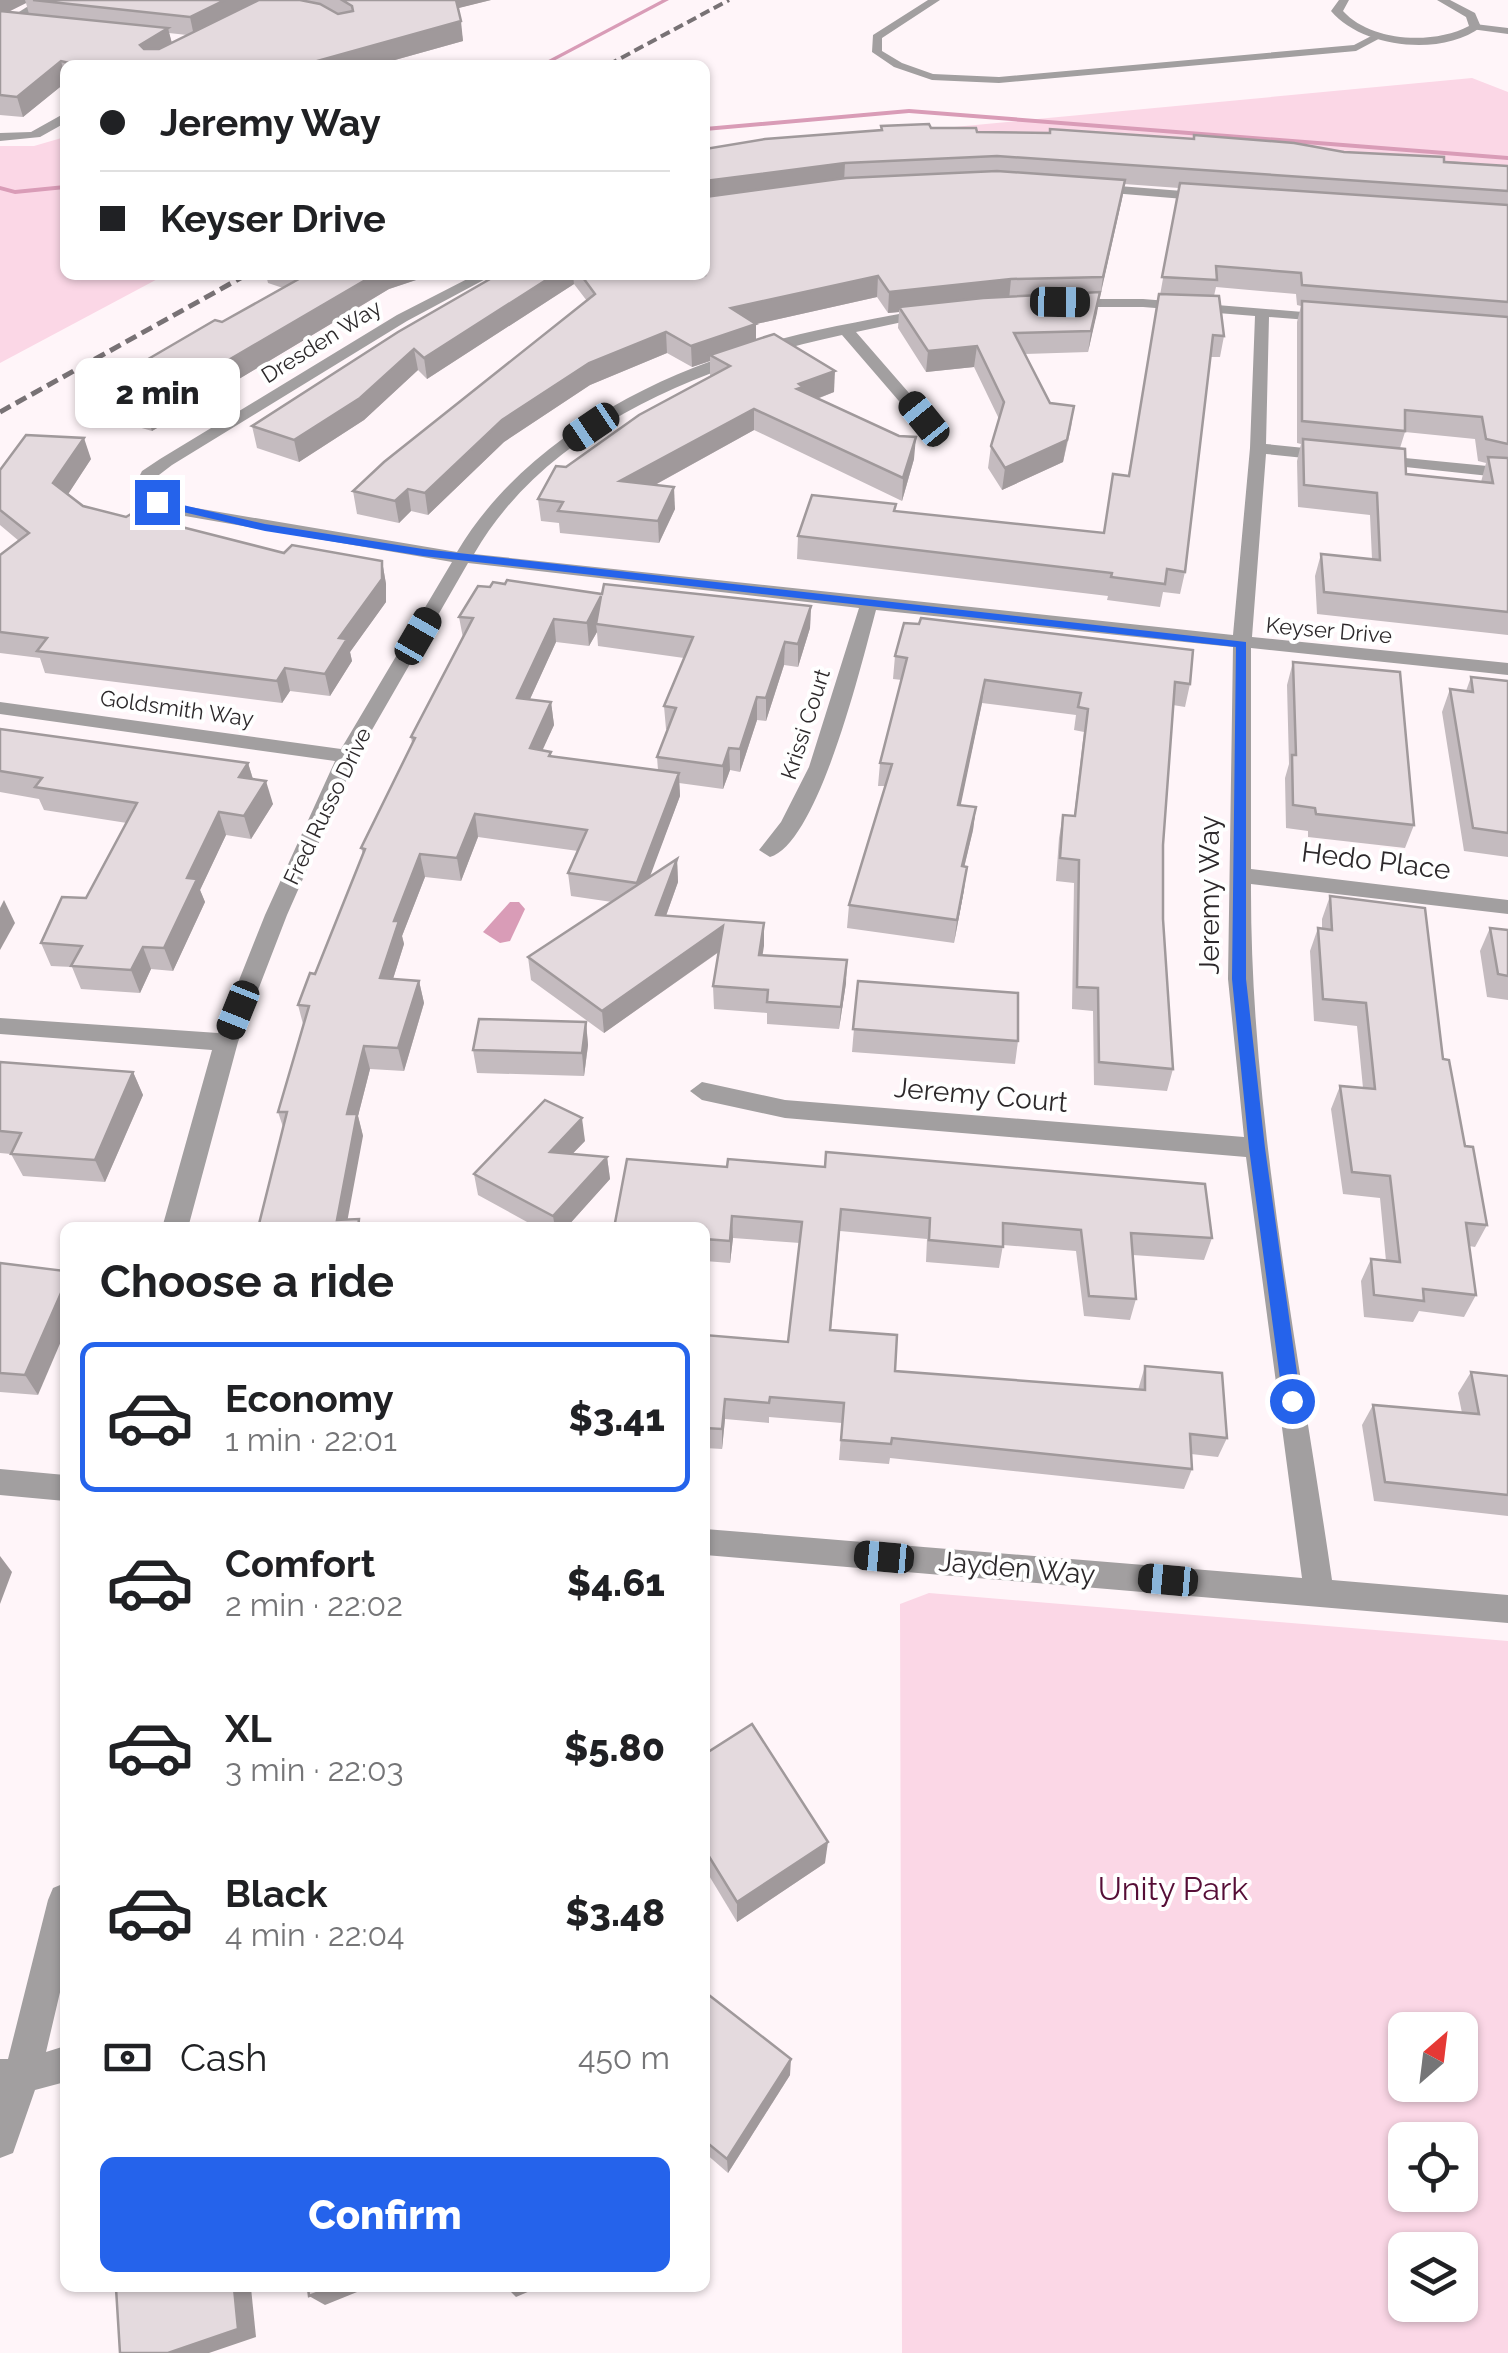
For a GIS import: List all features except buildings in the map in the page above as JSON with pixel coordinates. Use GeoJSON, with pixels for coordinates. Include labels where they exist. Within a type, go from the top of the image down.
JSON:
{"type":"FeatureCollection","features":[{"type":"Feature","properties":{"kind":"street"},"geometry":{"type":"LineString","coordinates":[[3,24],[46,0]]}},
{"type":"Feature","properties":{"kind":"street"},"geometry":{"type":"LineString","coordinates":[[1344,0],[1337,11],[1340,17],[1358,29],[1380,35],[1442,40],[1468,33],[1475,27],[1471,15],[1442,0]]}},
{"type":"Feature","properties":{"kind":"street"},"geometry":{"type":"LineString","coordinates":[[3,24],[26,25]]}},
{"type":"Feature","properties":{"kind":"street"},"geometry":{"type":"LineString","coordinates":[[6,137],[44,134],[60,121]]}},
{"type":"Feature","properties":{"kind":"street"},"geometry":{"type":"LineString","coordinates":[[1075,187],[1221,198]]}},
{"type":"Feature","properties":{"kind":"street","name":"Dresden Way"},"geometry":{"type":"LineString","coordinates":[[140,491],[148,475],[166,462],[402,318],[476,280]]}},
{"type":"Feature","properties":{"kind":"street"},"geometry":{"type":"LineString","coordinates":[[1041,303],[1144,303],[1349,319]]}},
{"type":"Feature","properties":{"kind":"street","name":"Fred Russo Drive"},"geometry":{"type":"LineString","coordinates":[[176,1222],[226,1042],[276,915],[347,756],[484,521],[529,472],[631,402],[726,362],[844,328],[943,310]]}},
{"type":"Feature","properties":{"kind":"street","name":"Jeremy Way"},"geometry":{"type":"LineString","coordinates":[[1262,312],[1258,448],[1242,644],[1239,979],[1257,1148],[1319,1593]]}},
{"type":"Feature","properties":{"kind":"street"},"geometry":{"type":"LineString","coordinates":[[844,328],[924,419]]}},
{"type":"Feature","properties":{"kind":"street"},"geometry":{"type":"LineString","coordinates":[[1258,448],[1508,472]]}},
{"type":"Feature","properties":{"kind":"street","name":"Keyser Drive"},"geometry":{"type":"LineString","coordinates":[[140,491],[179,510],[464,557],[869,604],[1508,669]]}},
{"type":"Feature","properties":{"kind":"street","name":"Krissi Court"},"geometry":{"type":"LineString","coordinates":[[770,850],[793,826],[810,791],[869,604]]}},
{"type":"Feature","properties":{"kind":"street","name":"Goldsmith Way"},"geometry":{"type":"LineString","coordinates":[[0,708],[347,756]]}},
{"type":"Feature","properties":{"kind":"street","name":"Hedo Place"},"geometry":{"type":"LineString","coordinates":[[1238,875],[1508,907]]}},
{"type":"Feature","properties":{"kind":"street"},"geometry":{"type":"LineString","coordinates":[[0,1026],[226,1042]]}},
{"type":"Feature","properties":{"kind":"street","name":"Jeremy Court"},"geometry":{"type":"LineString","coordinates":[[702,1091],[784,1108],[1257,1148]]}},
{"type":"Feature","properties":{"kind":"street"},"geometry":{"type":"LineString","coordinates":[[0,1482],[60,1488]]}},
{"type":"Feature","properties":{"kind":"street","name":"Jayden Way"},"geometry":{"type":"LineString","coordinates":[[710,1542],[1508,1609]]}},
{"type":"Feature","properties":{"kind":"street"},"geometry":{"type":"LineString","coordinates":[[0,2140],[11,2077],[60,1916]]}},
{"type":"Feature","properties":{"kind":"street"},"geometry":{"type":"LineString","coordinates":[[11,2077],[60,2065]]}},
{"type":"Feature","properties":{"kind":"lane"},"geometry":{"type":"LineString","coordinates":[[935,0],[877,36],[877,52],[932,77],[999,80],[1356,48],[1380,35]]}},
{"type":"Feature","properties":{"kind":"lane"},"geometry":{"type":"LineString","coordinates":[[1475,27],[1508,30]]}},
{"type":"Feature","properties":{"kind":"green space"},"geometry":{"type":"Polygon","coordinates":[[[1472,78],[1508,92],[1508,172],[922,130],[1472,78]]]}},
{"type":"Feature","properties":{"kind":"green space"},"geometry":{"type":"Polygon","coordinates":[[[60,138],[60,280],[156,280],[0,363],[0,146],[34,146],[60,138]]]}},
{"type":"Feature","properties":{"kind":"green space","name":"Unity Park"},"geometry":{"type":"Polygon","coordinates":[[[929,1593],[1508,1641],[1508,2353],[902,2353],[900,1604],[929,1593]]]}},
{"type":"Feature","properties":{"kind":"shaded area"},"geometry":{"type":"Polygon","coordinates":[[[510,902],[519,902],[525,909],[510,941],[500,943],[483,932],[510,902]]]}},
{"type":"Feature","properties":{"kind":"waterway"},"geometry":{"type":"LineString","coordinates":[[552,60],[666,0]]}},
{"type":"Feature","properties":{"kind":"waterway"},"geometry":{"type":"LineString","coordinates":[[710,129],[909,111],[1508,158]]}},
{"type":"Feature","properties":{"kind":"waterway"},"geometry":{"type":"LineString","coordinates":[[0,188],[15,192],[60,188]]}},
{"type":"Feature","properties":{"kind":"railway"},"geometry":{"type":"LineString","coordinates":[[617,60],[729,0]]}},
{"type":"Feature","properties":{"kind":"railway"},"geometry":{"type":"LineString","coordinates":[[0,412],[237,280]]}},
{"type":"Feature","properties":{"kind":"route"},"geometry":{"type":"LineString","coordinates":[[157,502],[265,528],[423,553],[1242,644],[1239,979],[1257,1148],[1292,1401]]}}]}
